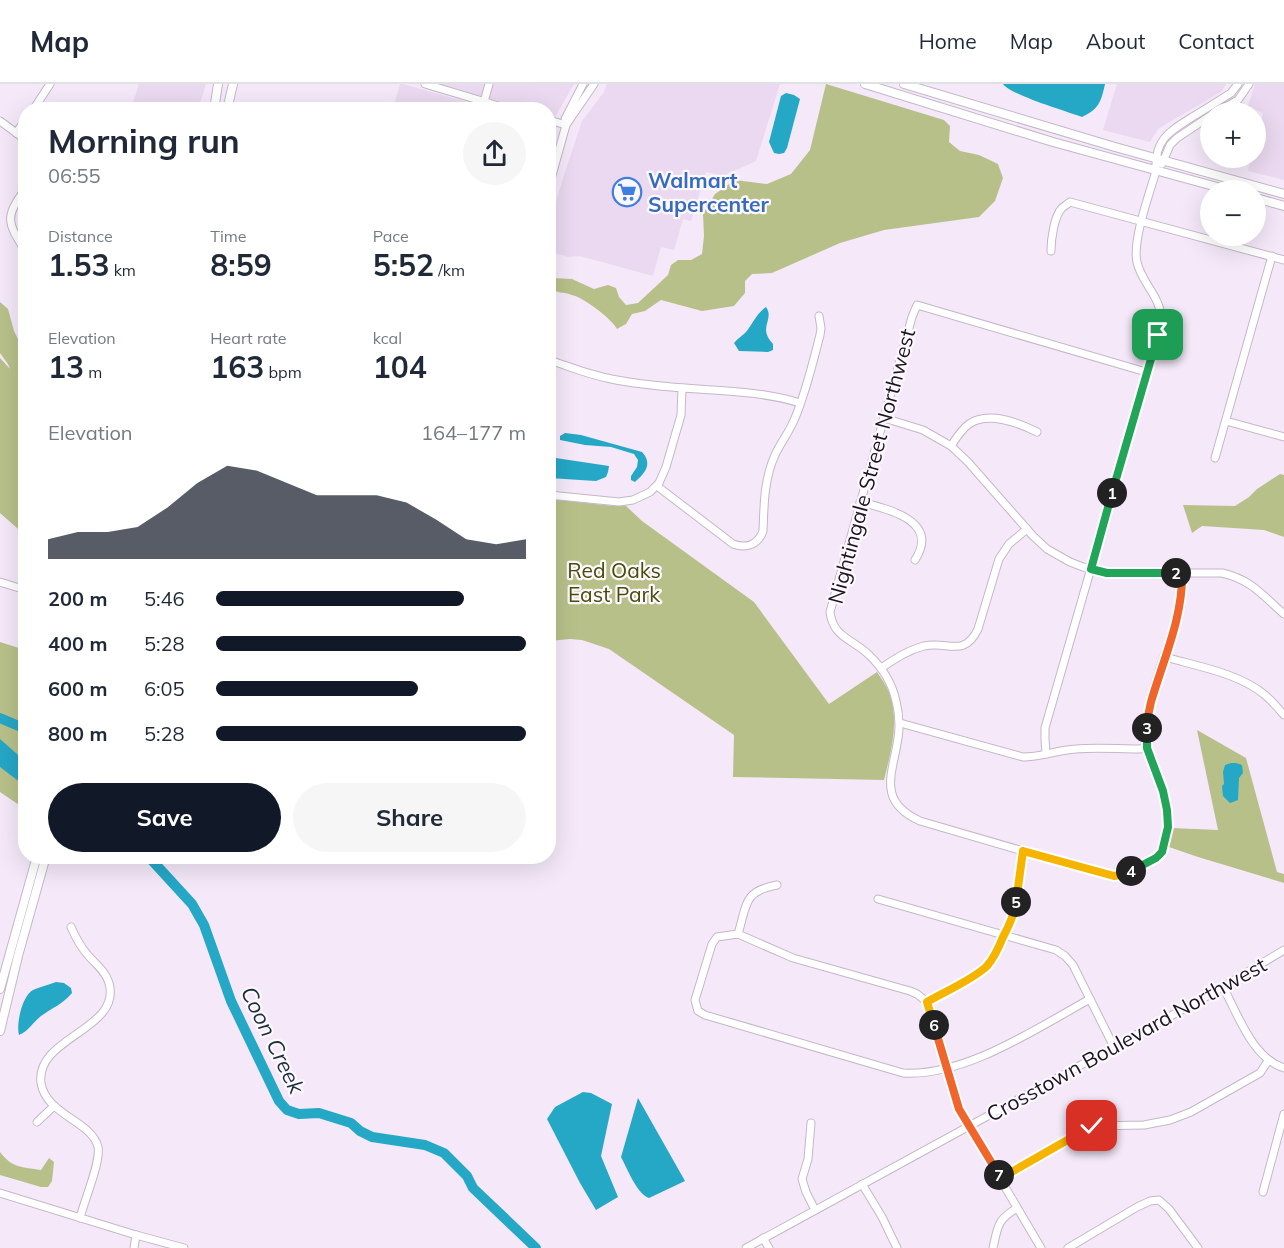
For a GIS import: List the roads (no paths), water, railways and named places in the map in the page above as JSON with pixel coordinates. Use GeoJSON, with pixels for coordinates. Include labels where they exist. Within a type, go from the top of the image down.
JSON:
{"type":"FeatureCollection","features":[{"type":"Feature","properties":{"kind":"main road"},"geometry":{"type":"LineString","coordinates":[[215,102],[218,84]]}},
{"type":"Feature","properties":{"kind":"main road"},"geometry":{"type":"LineString","coordinates":[[229,102],[233,84]]}},
{"type":"Feature","properties":{"kind":"main road"},"geometry":{"type":"LineString","coordinates":[[865,84],[1053,142],[1200,183]]}},
{"type":"Feature","properties":{"kind":"main road"},"geometry":{"type":"LineString","coordinates":[[904,84],[1160,160],[1284,194]]}},
{"type":"Feature","properties":{"kind":"main road"},"geometry":{"type":"LineString","coordinates":[[1266,201],[1284,206]]}},
{"type":"Feature","properties":{"kind":"main road"},"geometry":{"type":"LineString","coordinates":[[0,989],[35,864]]}},
{"type":"Feature","properties":{"kind":"main road"},"geometry":{"type":"LineString","coordinates":[[0,1031],[44,864]]}},
{"type":"Feature","properties":{"kind":"street"},"geometry":{"type":"LineString","coordinates":[[38,102],[50,84]]}},
{"type":"Feature","properties":{"kind":"street"},"geometry":{"type":"LineString","coordinates":[[425,84],[484,102],[489,84]]}},
{"type":"Feature","properties":{"kind":"street"},"geometry":{"type":"LineString","coordinates":[[566,125],[565,118],[583,84]]}},
{"type":"Feature","properties":{"kind":"street"},"geometry":{"type":"LineString","coordinates":[[556,161],[566,125],[594,84]]}},
{"type":"Feature","properties":{"kind":"street"},"geometry":{"type":"LineString","coordinates":[[1160,160],[1159,146],[1167,134],[1231,93],[1238,84]]}},
{"type":"Feature","properties":{"kind":"street"},"geometry":{"type":"LineString","coordinates":[[1234,102],[1249,84]]}},
{"type":"Feature","properties":{"kind":"street"},"geometry":{"type":"LineString","coordinates":[[0,121],[16,133],[18,130]]}},
{"type":"Feature","properties":{"kind":"street"},"geometry":{"type":"LineString","coordinates":[[556,122],[566,125]]}},
{"type":"Feature","properties":{"kind":"street"},"geometry":{"type":"LineString","coordinates":[[1046,754],[1045,728],[1161,319],[1157,302],[1140,273],[1136,259],[1136,244],[1160,160],[1177,138],[1200,123]]}},
{"type":"Feature","properties":{"kind":"street"},"geometry":{"type":"LineString","coordinates":[[18,199],[13,206],[10,221],[18,239]]}},
{"type":"Feature","properties":{"kind":"street"},"geometry":{"type":"LineString","coordinates":[[1051,251],[1058,215],[1062,207],[1070,202],[1284,260]]}},
{"type":"Feature","properties":{"kind":"street"},"geometry":{"type":"LineString","coordinates":[[1215,458],[1272,256]]}},
{"type":"Feature","properties":{"kind":"street","name":"Nightingale Street Northwest"},"geometry":{"type":"LineString","coordinates":[[1023,851],[920,820],[905,812],[895,800],[891,787],[892,767],[900,723],[894,692],[881,668],[867,652],[837,631],[831,620],[831,604],[917,306],[1146,372]]}},
{"type":"Feature","properties":{"kind":"street"},"geometry":{"type":"LineString","coordinates":[[657,486],[733,544],[747,547],[757,542],[763,531],[765,489],[772,462],[794,421],[800,403],[820,335],[819,316]]}},
{"type":"Feature","properties":{"kind":"street"},"geometry":{"type":"LineString","coordinates":[[556,362],[607,378],[682,388],[748,392],[800,403]]}},
{"type":"Feature","properties":{"kind":"street"},"geometry":{"type":"LineString","coordinates":[[556,496],[619,502],[646,495],[657,486],[666,467],[679,421],[682,388]]}},
{"type":"Feature","properties":{"kind":"street"},"geometry":{"type":"LineString","coordinates":[[884,418],[923,430],[951,446],[969,462],[1047,549],[1070,562],[1107,573],[1222,573],[1236,576],[1249,582],[1284,614]]}},
{"type":"Feature","properties":{"kind":"street"},"geometry":{"type":"LineString","coordinates":[[951,446],[970,423],[985,418],[1006,420],[1024,425],[1037,432]]}},
{"type":"Feature","properties":{"kind":"street"},"geometry":{"type":"LineString","coordinates":[[1226,421],[1284,436]]}},
{"type":"Feature","properties":{"kind":"street"},"geometry":{"type":"LineString","coordinates":[[860,502],[900,513],[912,523],[920,532],[922,539],[915,560]]}},
{"type":"Feature","properties":{"kind":"street"},"geometry":{"type":"LineString","coordinates":[[881,668],[908,651],[925,646],[961,646],[973,639],[999,559],[1009,544],[1027,529]]}},
{"type":"Feature","properties":{"kind":"street"},"geometry":{"type":"LineString","coordinates":[[927,1002],[981,971],[992,959],[1014,912],[1023,851],[1114,876],[1125,874],[1156,858],[1162,852],[1168,818],[1163,791],[1147,748],[1148,716],[1178,612],[1182,573]]}},
{"type":"Feature","properties":{"kind":"street"},"geometry":{"type":"LineString","coordinates":[[0,582],[18,588]]}},
{"type":"Feature","properties":{"kind":"street"},"geometry":{"type":"LineString","coordinates":[[1165,657],[1243,681],[1264,694],[1284,715]]}},
{"type":"Feature","properties":{"kind":"street"},"geometry":{"type":"LineString","coordinates":[[900,723],[1023,757],[1076,749],[1147,748]]}},
{"type":"Feature","properties":{"kind":"street"},"geometry":{"type":"LineString","coordinates":[[738,934],[748,899],[754,892],[777,885]]}},
{"type":"Feature","properties":{"kind":"street"},"geometry":{"type":"LineString","coordinates":[[878,899],[1056,950],[1073,966],[1114,1047]]}},
{"type":"Feature","properties":{"kind":"street"},"geometry":{"type":"LineString","coordinates":[[70,927],[79,944],[106,976],[110,986],[109,999],[103,1012],[49,1056],[42,1069],[41,1081],[44,1093],[54,1106],[90,1134],[98,1146],[98,1154],[80,1218]]}},
{"type":"Feature","properties":{"kind":"street"},"geometry":{"type":"LineString","coordinates":[[1041,1248],[957,1104],[946,1068],[927,1002],[917,994],[793,958],[738,934],[717,937],[712,944],[695,1000],[698,1011],[705,1015],[903,1073],[923,1073],[946,1068],[988,1055],[1090,999]]}},
{"type":"Feature","properties":{"kind":"street","name":"Crosstown Boulevard Northwest"},"geometry":{"type":"LineString","coordinates":[[746,1248],[1223,987],[1284,950]]}},
{"type":"Feature","properties":{"kind":"street"},"geometry":{"type":"LineString","coordinates":[[1223,987],[1251,1041],[1268,1061],[1284,1068]]}},
{"type":"Feature","properties":{"kind":"street"},"geometry":{"type":"LineString","coordinates":[[1001,1178],[1092,1126],[1144,1125],[1170,1120],[1191,1112],[1260,1073],[1268,1061]]}},
{"type":"Feature","properties":{"kind":"street"},"geometry":{"type":"LineString","coordinates":[[37,1122],[54,1106]]}},
{"type":"Feature","properties":{"kind":"street"},"geometry":{"type":"LineString","coordinates":[[1263,1192],[1284,1113]]}},
{"type":"Feature","properties":{"kind":"street"},"geometry":{"type":"LineString","coordinates":[[811,1123],[808,1159],[802,1179],[815,1210]]}},
{"type":"Feature","properties":{"kind":"street"},"geometry":{"type":"LineString","coordinates":[[862,1184],[897,1248]]}},
{"type":"Feature","properties":{"kind":"street"},"geometry":{"type":"LineString","coordinates":[[0,1193],[184,1248]]}},
{"type":"Feature","properties":{"kind":"street"},"geometry":{"type":"LineString","coordinates":[[1068,1248],[1150,1201],[1159,1200],[1169,1209],[1198,1248]]}},
{"type":"Feature","properties":{"kind":"street"},"geometry":{"type":"LineString","coordinates":[[993,1248],[1002,1218],[1017,1208]]}},
{"type":"Feature","properties":{"kind":"street"},"geometry":{"type":"LineString","coordinates":[[134,1248],[136,1235]]}},
{"type":"Feature","properties":{"kind":"street"},"geometry":{"type":"LineString","coordinates":[[763,1238],[769,1248]]}},
{"type":"Feature","properties":{"kind":"water"},"geometry":{"type":"Polygon","coordinates":[[[1003,84],[1105,84],[1098,104],[1082,117],[1027,98],[1003,84]]]}},
{"type":"Feature","properties":{"kind":"water"},"geometry":{"type":"Polygon","coordinates":[[[786,93],[800,99],[787,148],[784,153],[779,154],[774,153],[769,142],[781,96],[786,93]]]}},
{"type":"Feature","properties":{"kind":"water"},"geometry":{"type":"Polygon","coordinates":[[[766,307],[769,316],[766,333],[773,344],[773,350],[768,352],[739,351],[734,343],[766,307]]]}},
{"type":"Feature","properties":{"kind":"water"},"geometry":{"type":"Polygon","coordinates":[[[565,433],[581,435],[642,452],[647,460],[646,468],[635,482],[631,480],[638,460],[634,454],[611,447],[560,440],[560,436],[565,433]]]}},
{"type":"Feature","properties":{"kind":"water"},"geometry":{"type":"Polygon","coordinates":[[[556,458],[609,466],[606,477],[596,481],[556,478],[556,458]]]}},
{"type":"Feature","properties":{"kind":"water"},"geometry":{"type":"Polygon","coordinates":[[[0,739],[18,755],[18,781],[0,767],[0,739]]]}},
{"type":"Feature","properties":{"kind":"water"},"geometry":{"type":"Polygon","coordinates":[[[1231,763],[1242,765],[1243,773],[1239,778],[1238,800],[1230,803],[1223,796],[1222,786],[1225,765],[1231,763]]]}},
{"type":"Feature","properties":{"kind":"water"},"geometry":{"type":"Polygon","coordinates":[[[56,982],[64,983],[71,988],[72,993],[19,1035],[19,1018],[29,993],[56,982]]]}},
{"type":"Feature","properties":{"kind":"water"},"geometry":{"type":"Polygon","coordinates":[[[583,1092],[591,1093],[612,1104],[601,1156],[618,1197],[596,1210],[547,1119],[555,1107],[583,1092]]]}},
{"type":"Feature","properties":{"kind":"water"},"geometry":{"type":"Polygon","coordinates":[[[638,1098],[685,1181],[649,1198],[636,1186],[621,1157],[638,1098]]]}},
{"type":"Feature","properties":{"kind":"waterway","name":"Coon Creek"},"geometry":{"type":"LineString","coordinates":[[0,718],[18,726]]}},
{"type":"Feature","properties":{"kind":"waterway","name":"Coon Creek"},"geometry":{"type":"LineString","coordinates":[[155,864],[192,904],[204,925],[231,1001],[279,1101],[287,1110],[299,1114],[319,1113],[351,1123],[372,1137],[425,1145],[444,1153],[467,1176],[473,1188],[536,1248]]}},
{"type":"Feature","properties":{"kind":"place","name":"Walmart Supercenter"},"geometry":{"type":"Point","coordinates":[627,192]}},
{"type":"Feature","properties":{"kind":"park label","name":"Red Oaks East Park"},"geometry":{"type":"Point","coordinates":[614,582]}}]}
